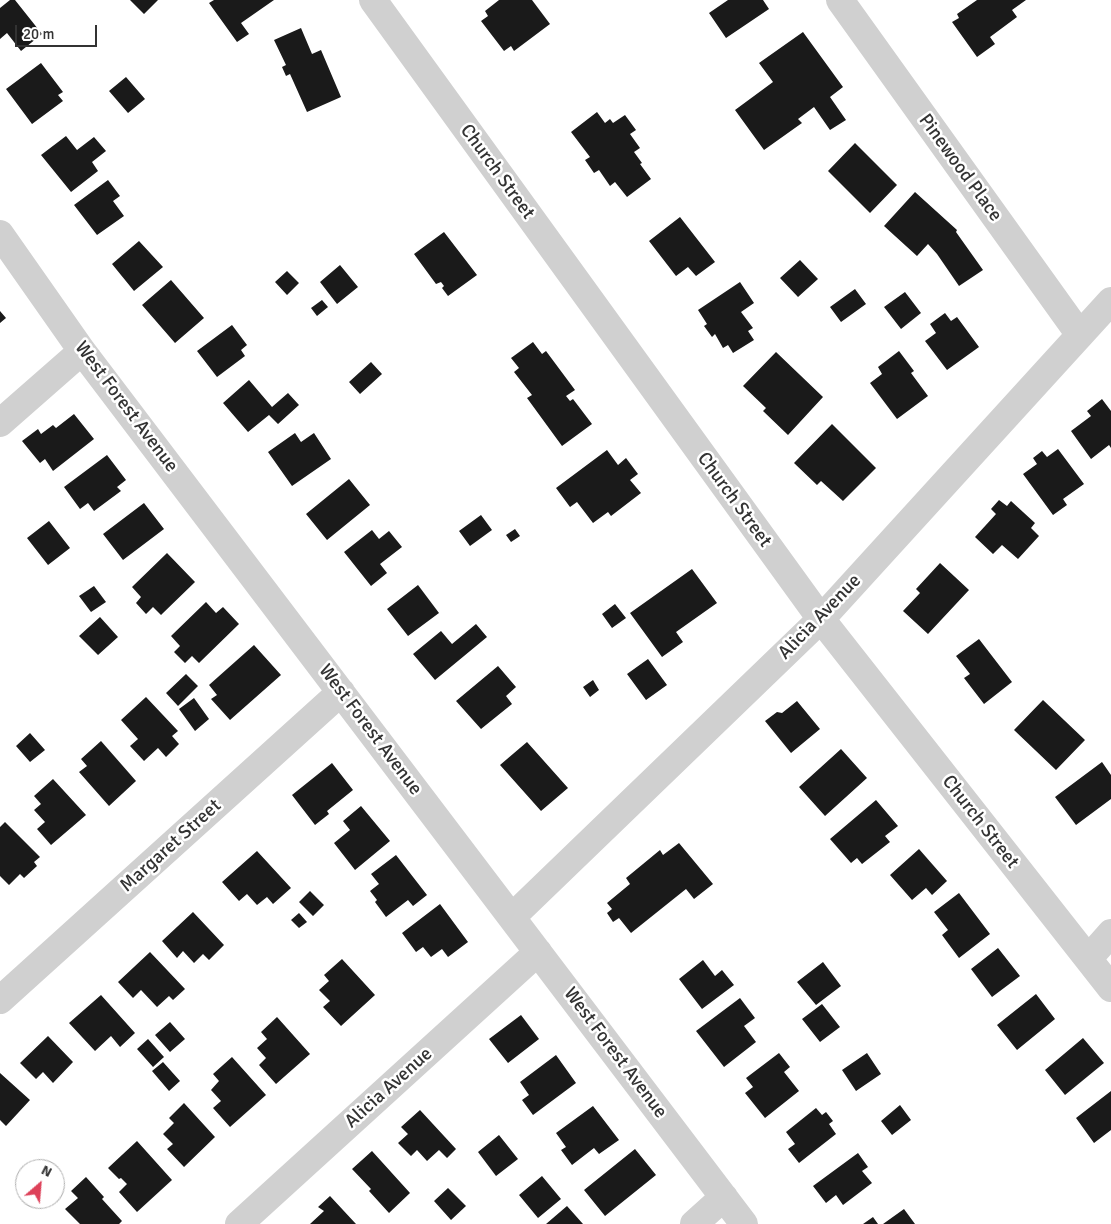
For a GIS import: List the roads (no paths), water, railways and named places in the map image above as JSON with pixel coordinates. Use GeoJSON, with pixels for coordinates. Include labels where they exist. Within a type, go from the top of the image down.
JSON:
{"type":"FeatureCollection","features":[{"type":"Feature","properties":{"kind":"street","name":"Church Street"},"geometry":{"type":"LineString","coordinates":[[373,0],[821,619],[1111,988]]}},
{"type":"Feature","properties":{"kind":"street","name":"Pinewood Place"},"geometry":{"type":"LineString","coordinates":[[840,0],[1080,335]]}},
{"type":"Feature","properties":{"kind":"street","name":"West Forest Avenue"},"geometry":{"type":"LineString","coordinates":[[0,234],[82,351],[744,1224]]}},
{"type":"Feature","properties":{"kind":"street","name":"Alicia Avenue"},"geometry":{"type":"LineString","coordinates":[[512,917],[821,619],[1111,301]]}},
{"type":"Feature","properties":{"kind":"street"},"geometry":{"type":"LineString","coordinates":[[0,422],[82,351]]}},
{"type":"Feature","properties":{"kind":"street","name":"Margaret Street"},"geometry":{"type":"LineString","coordinates":[[0,1000],[341,692]]}},
{"type":"Feature","properties":{"kind":"street"},"geometry":{"type":"LineString","coordinates":[[1088,958],[1111,933]]}},
{"type":"Feature","properties":{"kind":"street","name":"Alicia Avenue"},"geometry":{"type":"LineString","coordinates":[[239,1224],[538,952]]}},
{"type":"Feature","properties":{"kind":"street"},"geometry":{"type":"LineString","coordinates":[[694,1224],[724,1197]]}}]}
